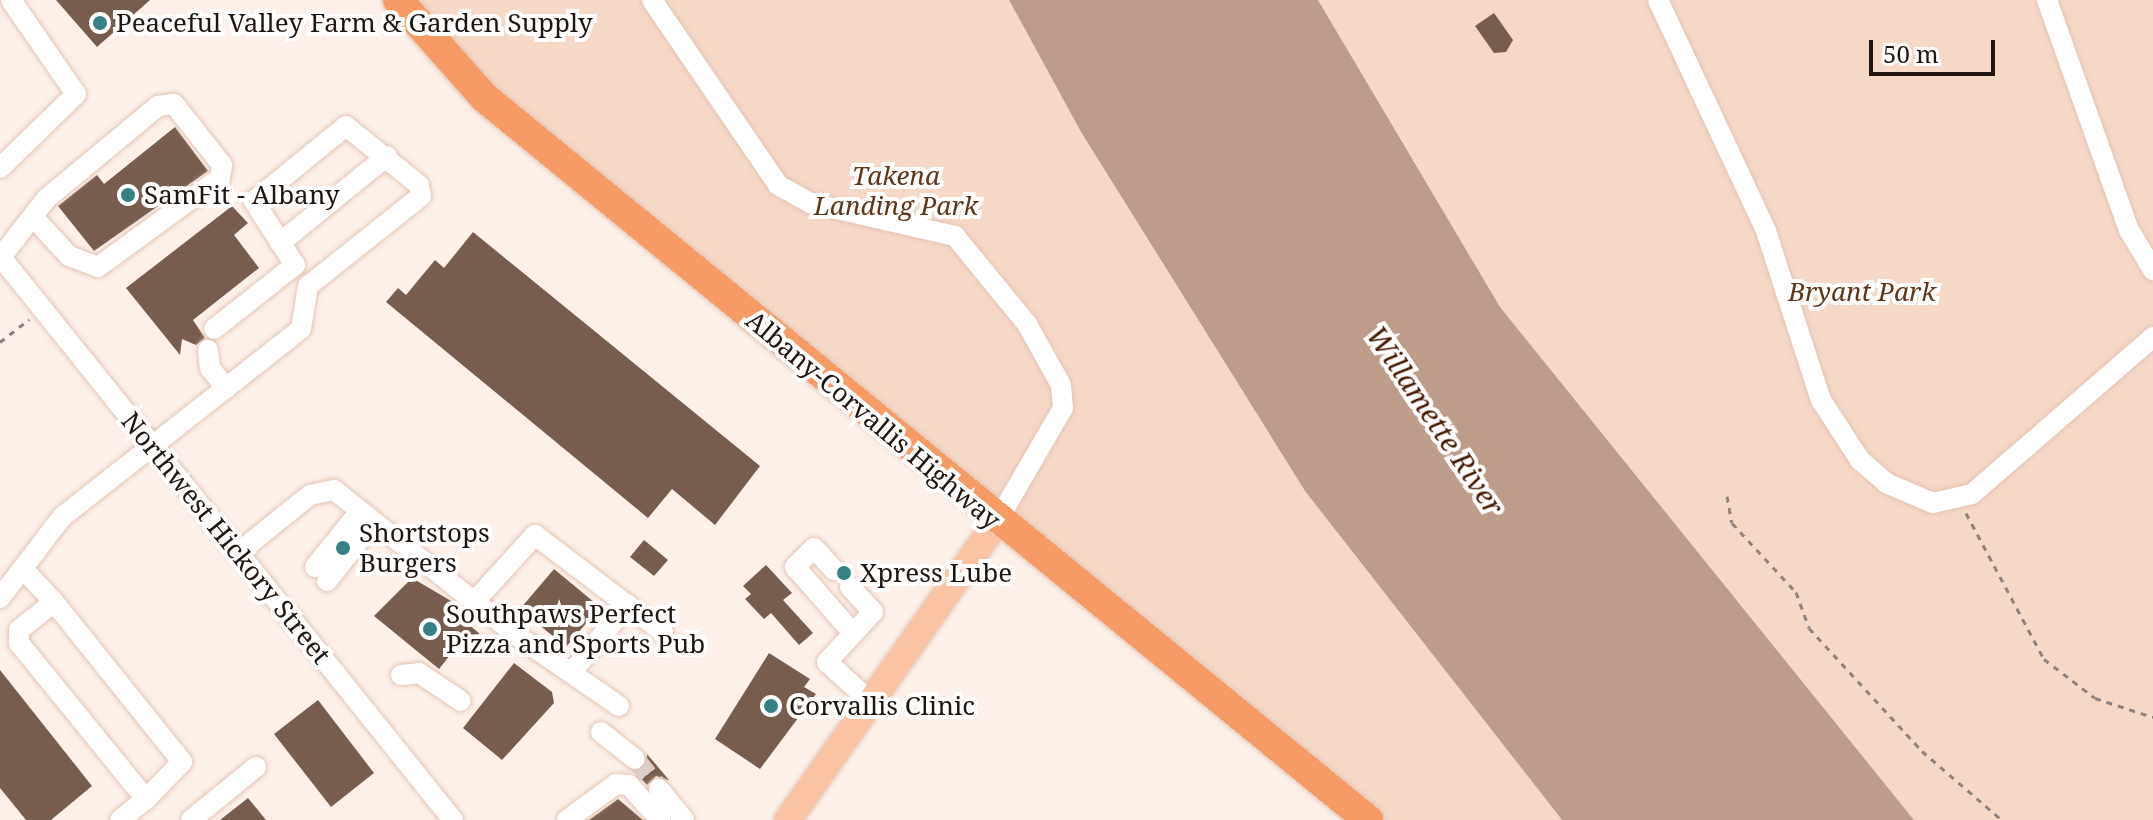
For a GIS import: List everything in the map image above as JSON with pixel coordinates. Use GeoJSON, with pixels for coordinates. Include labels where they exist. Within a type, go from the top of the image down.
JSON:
{"type":"FeatureCollection","features":[{"type":"Feature","properties":{"kind":"highway","name":"Albany-Corvallis Highway"},"geometry":{"type":"LineString","coordinates":[[398,0],[485,98],[996,523],[1368,820]]}},
{"type":"Feature","properties":{"kind":"main road"},"geometry":{"type":"LineString","coordinates":[[788,820],[996,523]]}},
{"type":"Feature","properties":{"kind":"street"},"geometry":{"type":"LineString","coordinates":[[0,168],[76,94],[11,0]]}},
{"type":"Feature","properties":{"kind":"street"},"geometry":{"type":"LineString","coordinates":[[652,0],[778,185],[810,203],[955,236],[1027,324],[1061,385],[1063,408],[996,523]]}},
{"type":"Feature","properties":{"kind":"street"},"geometry":{"type":"LineString","coordinates":[[1658,0],[1766,231],[1821,400],[1860,460],[1915,499],[1963,498],[2153,337]]}},
{"type":"Feature","properties":{"kind":"street"},"geometry":{"type":"LineString","coordinates":[[2047,0],[2129,230],[2153,270]]}},
{"type":"Feature","properties":{"kind":"street"},"geometry":{"type":"LineString","coordinates":[[1,256],[70,176],[158,106],[174,104],[222,165],[220,178],[98,267],[69,256],[34,218]]}},
{"type":"Feature","properties":{"kind":"street"},"geometry":{"type":"LineString","coordinates":[[0,598],[26,572],[62,517],[301,329],[308,286],[254,201],[346,126],[387,156],[421,196],[308,286]]}},
{"type":"Feature","properties":{"kind":"street"},"geometry":{"type":"LineString","coordinates":[[280,243],[387,156]]}},
{"type":"Feature","properties":{"kind":"street","name":"Northwest Hickory Street"},"geometry":{"type":"LineString","coordinates":[[1,256],[453,820]]}},
{"type":"Feature","properties":{"kind":"street"},"geometry":{"type":"LineString","coordinates":[[214,329],[295,265]]}},
{"type":"Feature","properties":{"kind":"street"},"geometry":{"type":"LineString","coordinates":[[208,350],[210,368],[226,388]]}},
{"type":"Feature","properties":{"kind":"street"},"geometry":{"type":"LineString","coordinates":[[238,553],[323,488],[367,516],[474,602],[619,706]]}},
{"type":"Feature","properties":{"kind":"street"},"geometry":{"type":"LineString","coordinates":[[321,574],[367,516]]}},
{"type":"Feature","properties":{"kind":"street"},"geometry":{"type":"LineString","coordinates":[[474,602],[526,540],[547,539],[663,632]]}},
{"type":"Feature","properties":{"kind":"street"},"geometry":{"type":"LineString","coordinates":[[834,570],[814,548],[795,567],[853,633]]}},
{"type":"Feature","properties":{"kind":"street"},"geometry":{"type":"LineString","coordinates":[[26,572],[54,602],[182,762],[146,799],[120,820]]}},
{"type":"Feature","properties":{"kind":"street"},"geometry":{"type":"LineString","coordinates":[[850,587],[873,612],[827,662],[872,703]]}},
{"type":"Feature","properties":{"kind":"street"},"geometry":{"type":"LineString","coordinates":[[54,602],[19,630],[19,643],[146,799]]}},
{"type":"Feature","properties":{"kind":"street"},"geometry":{"type":"LineString","coordinates":[[571,673],[628,604]]}},
{"type":"Feature","properties":{"kind":"street"},"geometry":{"type":"LineString","coordinates":[[401,675],[419,673],[461,701]]}},
{"type":"Feature","properties":{"kind":"street"},"geometry":{"type":"LineString","coordinates":[[601,732],[635,759]]}},
{"type":"Feature","properties":{"kind":"street"},"geometry":{"type":"LineString","coordinates":[[191,820],[256,767]]}},
{"type":"Feature","properties":{"kind":"street"},"geometry":{"type":"LineString","coordinates":[[567,820],[616,784],[629,785],[660,820]]}},
{"type":"Feature","properties":{"kind":"street"},"geometry":{"type":"LineString","coordinates":[[659,789],[684,820]]}},
{"type":"Feature","properties":{"kind":"path"},"geometry":{"type":"LineString","coordinates":[[0,342],[42,309]]}},
{"type":"Feature","properties":{"kind":"path"},"geometry":{"type":"LineString","coordinates":[[1727,496],[1732,523],[1796,592],[1809,628],[1922,751],[2002,820]]}},
{"type":"Feature","properties":{"kind":"path"},"geometry":{"type":"LineString","coordinates":[[1963,498],[1977,538],[2044,659],[2095,698],[2153,717]]}},
{"type":"Feature","properties":{"kind":"green space","name":"Takena Landing Park"},"geometry":{"type":"Polygon","coordinates":[[[401,0],[1009,0],[1081,132],[1305,491],[1562,820],[1386,820],[1042,535],[485,98],[401,0]]]}},
{"type":"Feature","properties":{"kind":"green space","name":"Bryant Park"},"geometry":{"type":"Polygon","coordinates":[[[1318,0],[2153,0],[2153,820],[1914,820],[1500,307],[1318,0]]]}},
{"type":"Feature","properties":{"kind":"water","name":"Willamette River"},"geometry":{"type":"Polygon","coordinates":[[[1009,0],[1318,0],[1500,307],[1914,820],[1562,820],[1305,491],[1081,132],[1009,0]]]}},
{"type":"Feature","properties":{"kind":"building","name":"Peaceful Valley Farm & Garden Supply"},"geometry":{"type":"Polygon","coordinates":[[[56,0],[150,0],[97,47],[56,0]]]}},
{"type":"Feature","properties":{"kind":"building"},"geometry":{"type":"Polygon","coordinates":[[[1494,13],[1513,40],[1506,52],[1494,53],[1475,26],[1494,13]]]}},
{"type":"Feature","properties":{"kind":"building","name":"SamFit - Albany"},"geometry":{"type":"Polygon","coordinates":[[[175,127],[208,171],[94,251],[58,206],[97,175],[104,184],[175,127]]]}},
{"type":"Feature","properties":{"kind":"building"},"geometry":{"type":"Polygon","coordinates":[[[232,206],[248,223],[234,235],[259,268],[193,320],[205,338],[196,345],[182,339],[180,355],[126,288],[232,206]]]}},
{"type":"Feature","properties":{"kind":"building"},"geometry":{"type":"Polygon","coordinates":[[[473,232],[760,466],[715,525],[672,489],[648,518],[386,302],[398,288],[406,295],[435,260],[444,268],[473,232]]]}},
{"type":"Feature","properties":{"kind":"building"},"geometry":{"type":"Polygon","coordinates":[[[644,540],[668,560],[654,576],[630,557],[644,540]]]}},
{"type":"Feature","properties":{"kind":"building"},"geometry":{"type":"Polygon","coordinates":[[[766,565],[792,593],[783,600],[813,633],[799,645],[771,613],[764,619],[745,599],[751,594],[743,586],[766,565]]]}},
{"type":"Feature","properties":{"kind":"building"},"geometry":{"type":"Polygon","coordinates":[[[554,569],[600,607],[566,647],[520,609],[554,569]]]}},
{"type":"Feature","properties":{"kind":"building","name":"Southpaws Perfect Pizza and Sports Pub"},"geometry":{"type":"Polygon","coordinates":[[[412,578],[458,605],[454,612],[480,634],[466,635],[439,669],[374,616],[412,578]]]}},
{"type":"Feature","properties":{"kind":"building","name":"Corvallis Clinic"},"geometry":{"type":"Polygon","coordinates":[[[769,653],[810,679],[804,687],[816,694],[760,769],[715,739],[769,653]]]}},
{"type":"Feature","properties":{"kind":"building"},"geometry":{"type":"Polygon","coordinates":[[[514,663],[552,692],[554,703],[502,760],[463,728],[514,663]]]}},
{"type":"Feature","properties":{"kind":"building"},"geometry":{"type":"Polygon","coordinates":[[[0,670],[92,786],[51,820],[26,820],[0,788],[0,670]]]}},
{"type":"Feature","properties":{"kind":"building"},"geometry":{"type":"Polygon","coordinates":[[[318,700],[374,773],[331,807],[274,734],[318,700]]]}},
{"type":"Feature","properties":{"kind":"building"},"geometry":{"type":"Polygon","coordinates":[[[647,754],[669,780],[656,776],[647,785],[635,772],[646,766],[647,754]]]}},
{"type":"Feature","properties":{"kind":"building"},"geometry":{"type":"Polygon","coordinates":[[[248,798],[266,820],[220,820],[248,798]]]}},
{"type":"Feature","properties":{"kind":"building"},"geometry":{"type":"Polygon","coordinates":[[[618,799],[643,820],[589,820],[618,799]]]}},
{"type":"Feature","properties":{"kind":"tunnel"},"geometry":{"type":"LineString","coordinates":[[635,759],[659,789]]}},
{"type":"Feature","properties":{"kind":"place","name":"Peaceful Valley Farm & Garden Supply"},"geometry":{"type":"Point","coordinates":[100,23]}},
{"type":"Feature","properties":{"kind":"place","name":"SamFit - Albany"},"geometry":{"type":"Point","coordinates":[128,195]}},
{"type":"Feature","properties":{"kind":"place","name":"Shortstops Burgers"},"geometry":{"type":"Point","coordinates":[343,548]}},
{"type":"Feature","properties":{"kind":"place","name":"Xpress Lube"},"geometry":{"type":"Point","coordinates":[844,573]}},
{"type":"Feature","properties":{"kind":"place","name":"Southpaws Perfect Pizza and Sports Pub"},"geometry":{"type":"Point","coordinates":[430,629]}},
{"type":"Feature","properties":{"kind":"place","name":"Corvallis Clinic"},"geometry":{"type":"Point","coordinates":[771,706]}}]}
